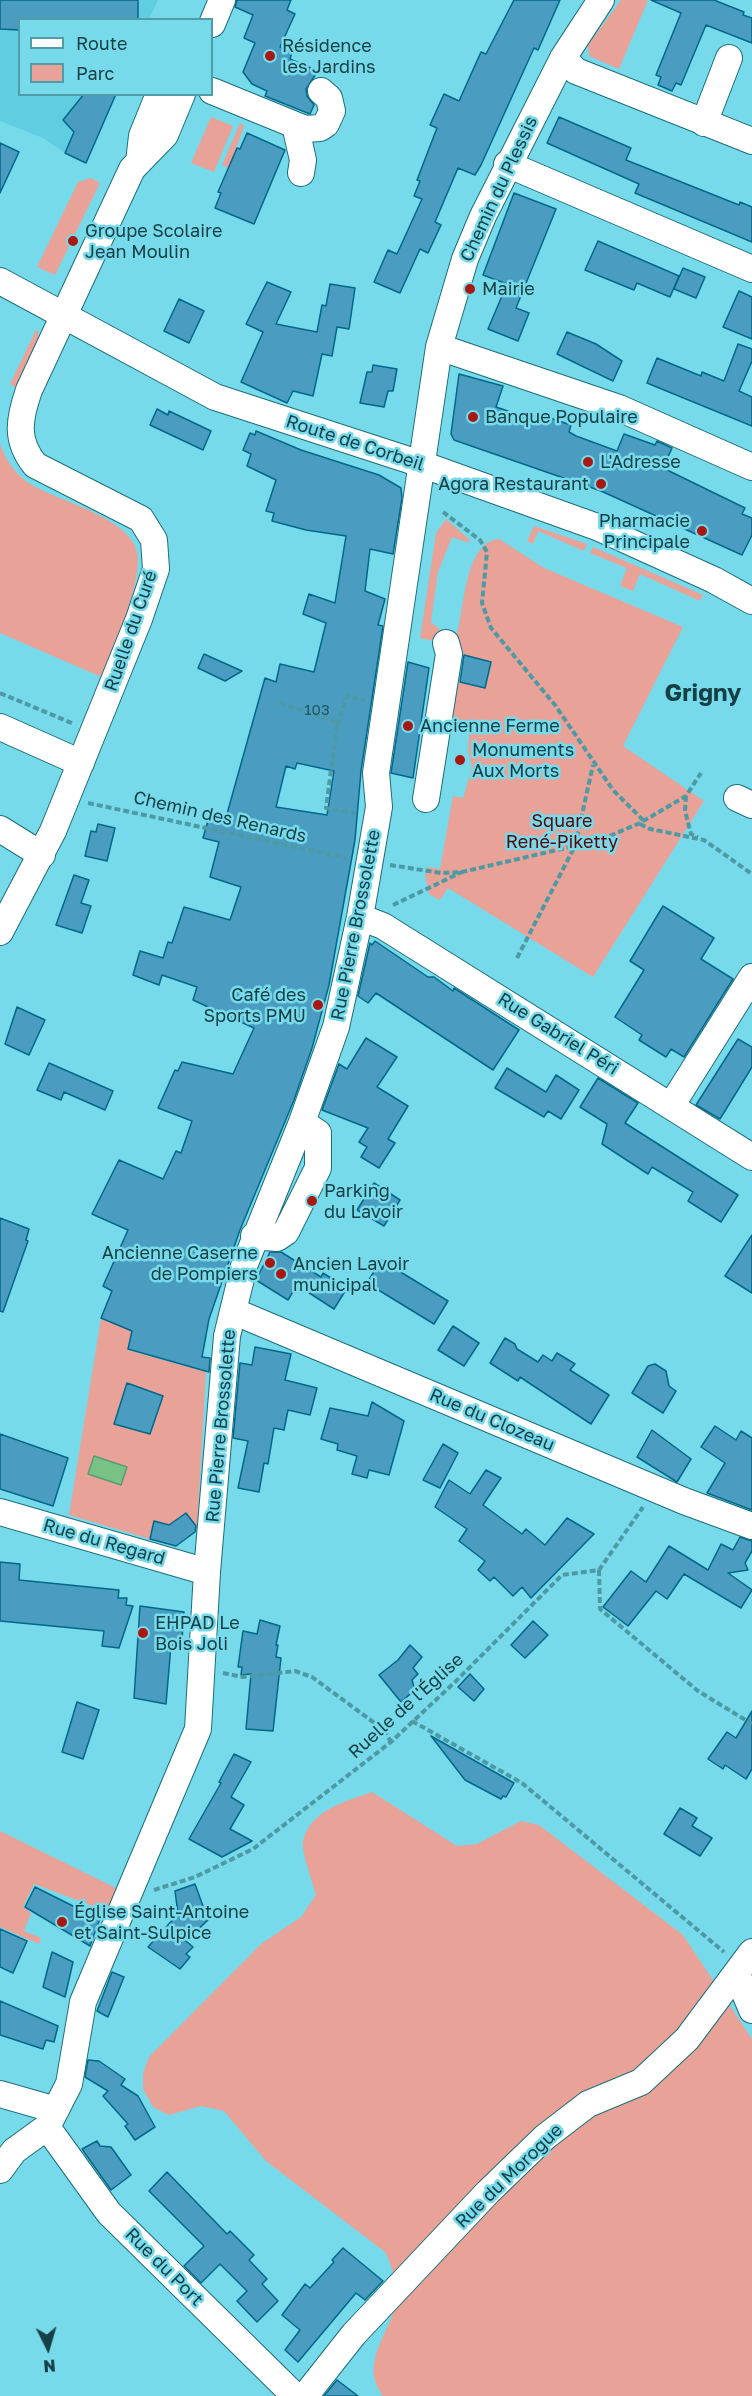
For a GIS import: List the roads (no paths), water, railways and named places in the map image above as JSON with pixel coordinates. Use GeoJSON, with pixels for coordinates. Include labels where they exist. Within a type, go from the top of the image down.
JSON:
{"type":"FeatureCollection","features":[{"type":"Feature","properties":{"kind":"street"},"geometry":{"type":"LineString","coordinates":[[213,22],[222,0]]}},
{"type":"Feature","properties":{"kind":"street","name":"Chemin du Plessis"},"geometry":{"type":"LineString","coordinates":[[421,464],[439,346],[465,259],[507,164],[563,58],[601,0]]}},
{"type":"Feature","properties":{"kind":"street"},"geometry":{"type":"LineString","coordinates":[[563,58],[576,70],[752,141]]}},
{"type":"Feature","properties":{"kind":"street"},"geometry":{"type":"LineString","coordinates":[[704,123],[729,58]]}},
{"type":"Feature","properties":{"kind":"street"},"geometry":{"type":"LineString","coordinates":[[213,91],[295,125],[312,129],[326,124],[330,117],[331,103],[321,92]]}},
{"type":"Feature","properties":{"kind":"street"},"geometry":{"type":"LineString","coordinates":[[152,135],[159,96]]}},
{"type":"Feature","properties":{"kind":"street"},"geometry":{"type":"LineString","coordinates":[[152,135],[181,96]]}},
{"type":"Feature","properties":{"kind":"street"},"geometry":{"type":"LineString","coordinates":[[295,125],[303,160],[301,173]]}},
{"type":"Feature","properties":{"kind":"street","name":"Ruelle du Curé"},"geometry":{"type":"LineString","coordinates":[[0,932],[42,855],[67,798],[139,619],[156,569],[154,540],[141,519],[132,512],[35,465],[25,453],[19,424],[23,407],[63,316],[132,169],[139,162],[152,135]]}},
{"type":"Feature","properties":{"kind":"street"},"geometry":{"type":"LineString","coordinates":[[507,164],[752,269]]}},
{"type":"Feature","properties":{"kind":"street","name":"Route de Corbeil"},"geometry":{"type":"LineString","coordinates":[[0,281],[215,397],[421,464],[597,527],[751,599]]}},
{"type":"Feature","properties":{"kind":"street"},"geometry":{"type":"LineString","coordinates":[[439,346],[619,408],[752,466]]}},
{"type":"Feature","properties":{"kind":"street","name":"Rue Pierre Brossolette"},"geometry":{"type":"LineString","coordinates":[[7,2160],[51,2119],[69,2084],[83,2002],[198,1729],[207,1572],[227,1336],[244,1266],[302,1122],[336,1027],[360,917],[379,807],[376,773],[421,464]]}},
{"type":"Feature","properties":{"kind":"street"},"geometry":{"type":"LineString","coordinates":[[426,799],[449,654],[446,643]]}},
{"type":"Feature","properties":{"kind":"street"},"geometry":{"type":"LineString","coordinates":[[0,727],[81,763]]}},
{"type":"Feature","properties":{"kind":"street"},"geometry":{"type":"LineString","coordinates":[[0,830],[42,855]]}},
{"type":"Feature","properties":{"kind":"street","name":"Rue Gabriel Péri"},"geometry":{"type":"LineString","coordinates":[[360,917],[383,926],[671,1106],[750,1152]]}},
{"type":"Feature","properties":{"kind":"street"},"geometry":{"type":"LineString","coordinates":[[671,1106],[752,977]]}},
{"type":"Feature","properties":{"kind":"street","name":"Rue du Clozeau"},"geometry":{"type":"LineString","coordinates":[[233,1311],[656,1489],[752,1526]]}},
{"type":"Feature","properties":{"kind":"street","name":"Rue du Regard"},"geometry":{"type":"LineString","coordinates":[[0,1512],[207,1572]]}},
{"type":"Feature","properties":{"kind":"street","name":"Rue du Morogue"},"geometry":{"type":"LineString","coordinates":[[305,2396],[354,2334],[488,2192],[545,2137],[588,2104],[641,2082],[687,2038],[752,1952]]}},
{"type":"Feature","properties":{"kind":"street"},"geometry":{"type":"LineString","coordinates":[[737,1974],[752,2010]]}},
{"type":"Feature","properties":{"kind":"street"},"geometry":{"type":"LineString","coordinates":[[0,2094],[51,2119]]}},
{"type":"Feature","properties":{"kind":"street","name":"Rue du Port"},"geometry":{"type":"LineString","coordinates":[[51,2119],[109,2213],[295,2396]]}},
{"type":"Feature","properties":{"kind":"place","name":"Résidence les Jardins"},"geometry":{"type":"Point","coordinates":[270,56]}},
{"type":"Feature","properties":{"kind":"place","name":"Groupe Scolaire Jean Moulin"},"geometry":{"type":"Point","coordinates":[73,241]}},
{"type":"Feature","properties":{"kind":"place","name":"Mairie"},"geometry":{"type":"Point","coordinates":[470,289]}},
{"type":"Feature","properties":{"kind":"place","name":"Banque Populaire"},"geometry":{"type":"Point","coordinates":[473,417]}},
{"type":"Feature","properties":{"kind":"place","name":"L'Adresse"},"geometry":{"type":"Point","coordinates":[588,462]}},
{"type":"Feature","properties":{"kind":"place","name":"Agora Restaurant"},"geometry":{"type":"Point","coordinates":[601,484]}},
{"type":"Feature","properties":{"kind":"place","name":"Pharmacie Principale"},"geometry":{"type":"Point","coordinates":[702,531]}},
{"type":"Feature","properties":{"kind":"place","name":"Ancienne Ferme"},"geometry":{"type":"Point","coordinates":[408,726]}},
{"type":"Feature","properties":{"kind":"place","name":"Monuments Aux Morts"},"geometry":{"type":"Point","coordinates":[460,760]}},
{"type":"Feature","properties":{"kind":"place","name":"Café des Sports PMU"},"geometry":{"type":"Point","coordinates":[318,1005]}},
{"type":"Feature","properties":{"kind":"place","name":"Parking du Lavoir"},"geometry":{"type":"Point","coordinates":[312,1201]}},
{"type":"Feature","properties":{"kind":"place","name":"Ancienne Caserne de Pompiers"},"geometry":{"type":"Point","coordinates":[270,1263]}},
{"type":"Feature","properties":{"kind":"place","name":"Ancien Lavoir municipal"},"geometry":{"type":"Point","coordinates":[281,1274]}},
{"type":"Feature","properties":{"kind":"place","name":"EHPAD Le Bois Joli"},"geometry":{"type":"Point","coordinates":[143,1633]}},
{"type":"Feature","properties":{"kind":"place","name":"Église Saint-Antoine et Saint-Sulpice"},"geometry":{"type":"Point","coordinates":[62,1922]}},
{"type":"Feature","properties":{"kind":"district","name":"Grigny"},"geometry":{"type":"Point","coordinates":[703,693]}},
{"type":"Feature","properties":{"kind":"park label","name":"Square René-Piketty"},"geometry":{"type":"Point","coordinates":[562,831]}}]}
